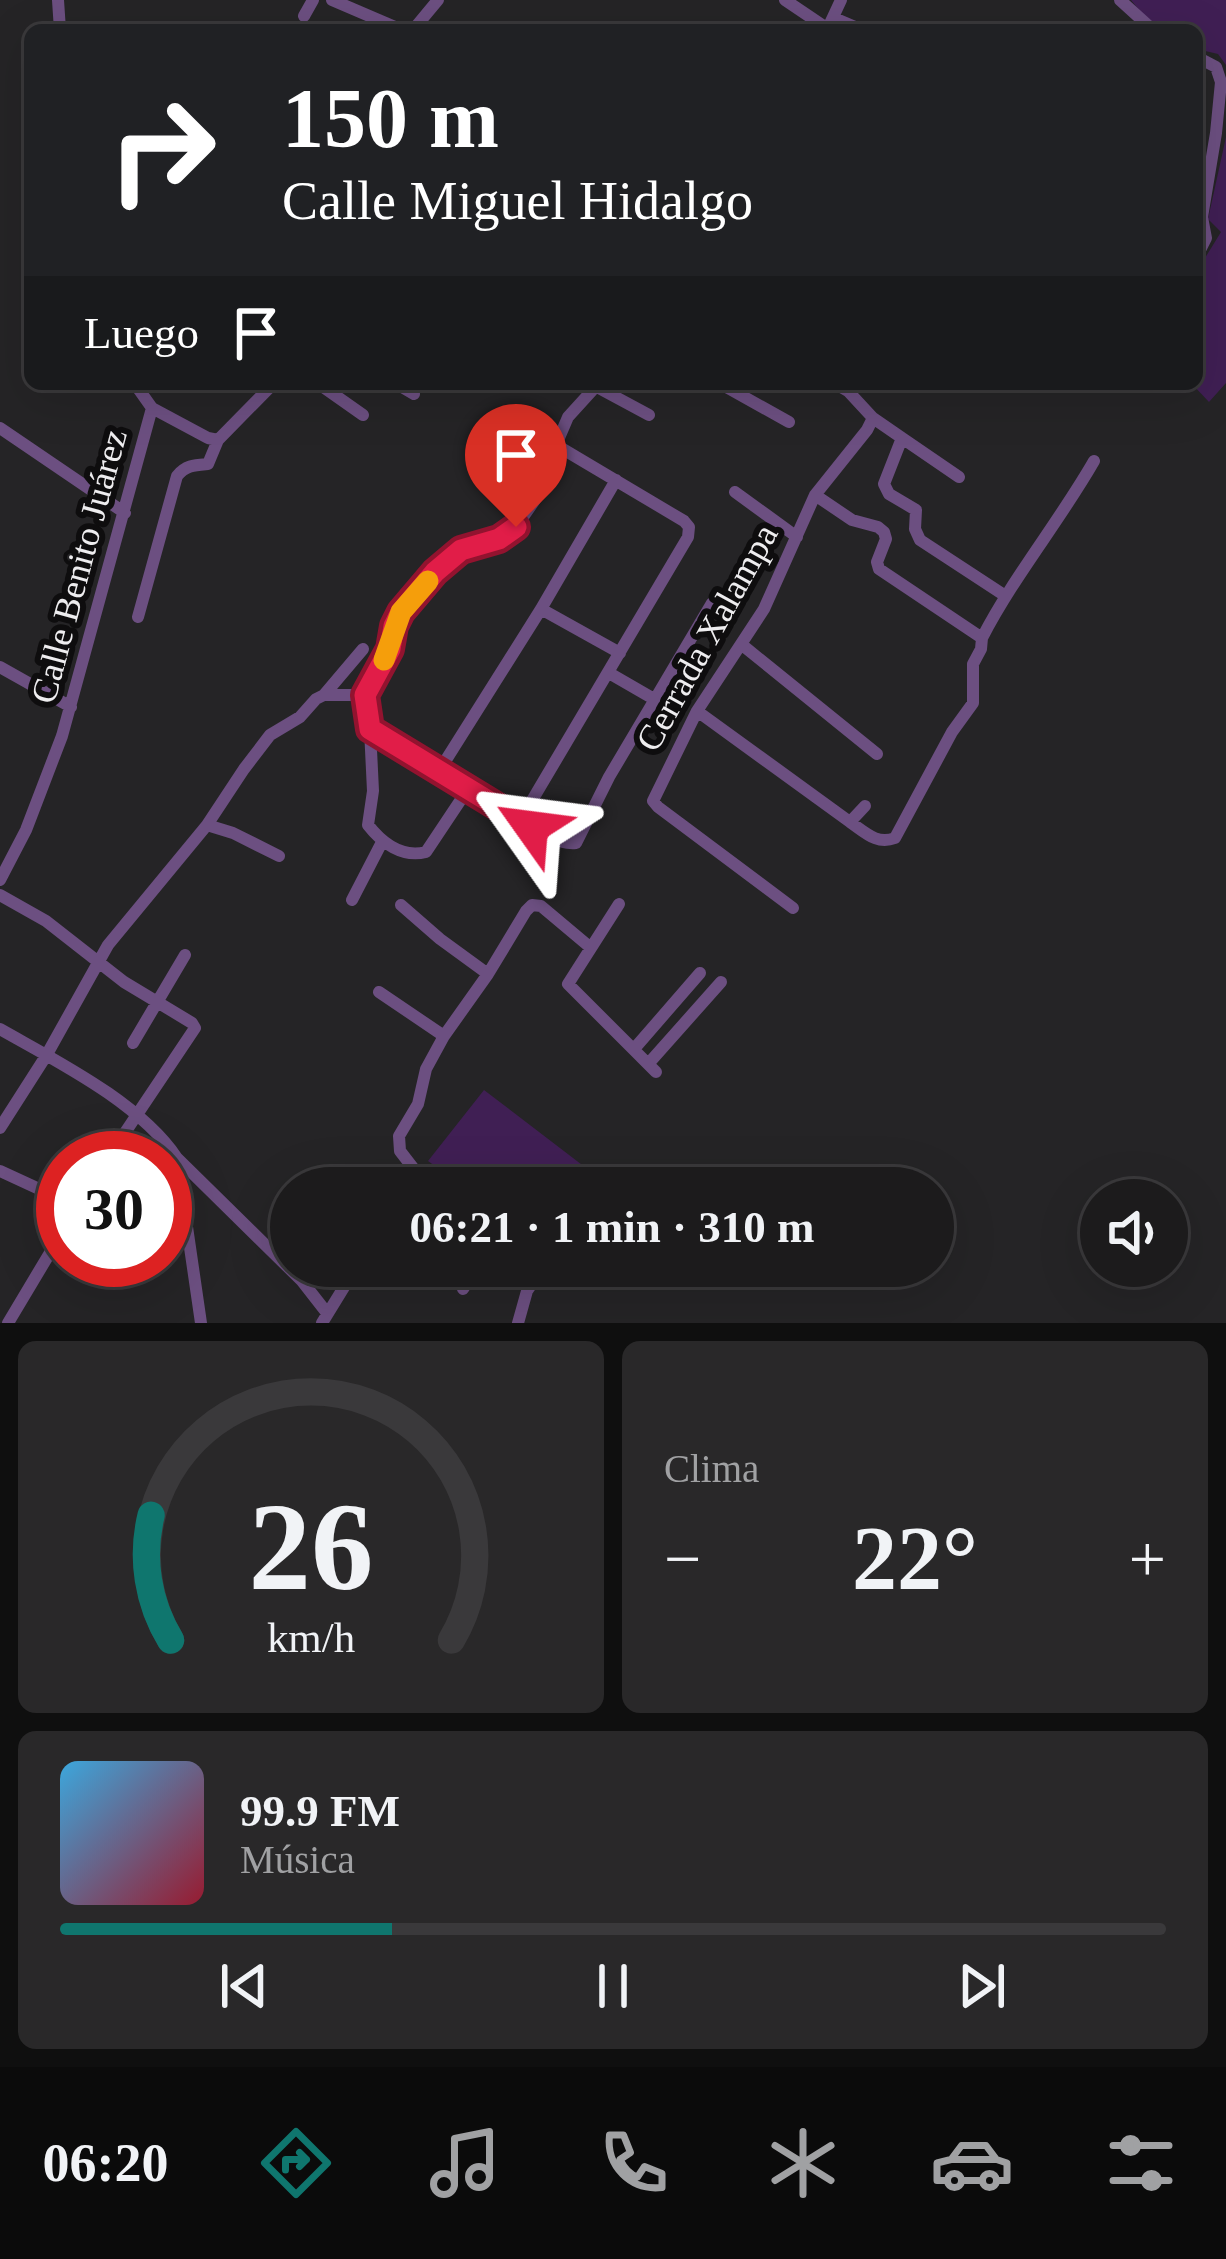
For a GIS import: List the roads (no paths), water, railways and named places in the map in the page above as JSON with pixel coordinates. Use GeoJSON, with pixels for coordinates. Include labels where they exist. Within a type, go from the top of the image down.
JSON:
{"type":"FeatureCollection","features":[{"type":"Feature","properties":{"kind":"street"},"geometry":{"type":"LineString","coordinates":[[304,16],[313,0]]}},
{"type":"Feature","properties":{"kind":"street"},"geometry":{"type":"LineString","coordinates":[[332,0],[388,24]]}},
{"type":"Feature","properties":{"kind":"street"},"geometry":{"type":"LineString","coordinates":[[418,24],[437,0]]}},
{"type":"Feature","properties":{"kind":"street"},"geometry":{"type":"LineString","coordinates":[[785,0],[827,24]]}},
{"type":"Feature","properties":{"kind":"street"},"geometry":{"type":"LineString","coordinates":[[1119,0],[1147,24]]}},
{"type":"Feature","properties":{"kind":"street"},"geometry":{"type":"LineString","coordinates":[[1203,60],[1216,67],[1221,82],[1203,211]]}},
{"type":"Feature","properties":{"kind":"street"},"geometry":{"type":"LineString","coordinates":[[139,390],[152,408]]}},
{"type":"Feature","properties":{"kind":"street"},"geometry":{"type":"LineString","coordinates":[[138,617],[177,476],[192,465],[208,464],[218,440],[267,390]]}},
{"type":"Feature","properties":{"kind":"street"},"geometry":{"type":"LineString","coordinates":[[328,390],[363,415]]}},
{"type":"Feature","properties":{"kind":"street"},"geometry":{"type":"LineString","coordinates":[[407,390],[414,394]]}},
{"type":"Feature","properties":{"kind":"street"},"geometry":{"type":"LineString","coordinates":[[468,789],[426,852],[412,855],[382,842],[368,825],[373,791],[365,695],[390,649],[401,612],[461,550],[510,533],[555,469],[556,445],[568,417],[593,390]]}},
{"type":"Feature","properties":{"kind":"street"},"geometry":{"type":"LineString","coordinates":[[604,390],[649,416]]}},
{"type":"Feature","properties":{"kind":"street"},"geometry":{"type":"LineString","coordinates":[[732,390],[789,422]]}},
{"type":"Feature","properties":{"kind":"street"},"geometry":{"type":"LineString","coordinates":[[846,390],[873,418],[959,477]]}},
{"type":"Feature","properties":{"kind":"street","name":"Calle Benito Juárez"},"geometry":{"type":"LineString","coordinates":[[0,880],[26,830],[71,707],[152,408],[218,440]]}},
{"type":"Feature","properties":{"kind":"street"},"geometry":{"type":"LineString","coordinates":[[501,417],[616,480],[689,527],[688,537],[528,810],[508,814]]}},
{"type":"Feature","properties":{"kind":"street","name":"Cerrada Xalampa"},"geometry":{"type":"LineString","coordinates":[[793,908],[653,801],[697,711],[764,609],[814,495],[873,418]]}},
{"type":"Feature","properties":{"kind":"street"},"geometry":{"type":"LineString","coordinates":[[0,428],[125,513]]}},
{"type":"Feature","properties":{"kind":"street"},"geometry":{"type":"LineString","coordinates":[[902,438],[887,472],[886,490],[916,510],[920,540],[1004,595]]}},
{"type":"Feature","properties":{"kind":"street"},"geometry":{"type":"LineString","coordinates":[[490,460],[542,490]]}},
{"type":"Feature","properties":{"kind":"street"},"geometry":{"type":"LineString","coordinates":[[697,711],[876,840],[896,838],[952,732],[973,703],[974,664],[1004,595],[1071,502],[1094,461]]}},
{"type":"Feature","properties":{"kind":"street"},"geometry":{"type":"LineString","coordinates":[[439,771],[616,480]]}},
{"type":"Feature","properties":{"kind":"street"},"geometry":{"type":"LineString","coordinates":[[735,492],[797,537]]}},
{"type":"Feature","properties":{"kind":"street"},"geometry":{"type":"LineString","coordinates":[[814,495],[852,520],[878,527],[886,539],[879,569],[982,638]]}},
{"type":"Feature","properties":{"kind":"street"},"geometry":{"type":"LineString","coordinates":[[370,729],[508,814],[555,840],[576,843],[609,777],[712,602]]}},
{"type":"Feature","properties":{"kind":"street"},"geometry":{"type":"LineString","coordinates":[[541,609],[620,653]]}},
{"type":"Feature","properties":{"kind":"street"},"geometry":{"type":"LineString","coordinates":[[741,644],[877,754]]}},
{"type":"Feature","properties":{"kind":"street"},"geometry":{"type":"LineString","coordinates":[[0,1128],[115,934],[207,825],[270,736],[301,717],[363,649]]}},
{"type":"Feature","properties":{"kind":"street"},"geometry":{"type":"LineString","coordinates":[[0,667],[71,707]]}},
{"type":"Feature","properties":{"kind":"street"},"geometry":{"type":"LineString","coordinates":[[609,673],[654,698]]}},
{"type":"Feature","properties":{"kind":"street"},"geometry":{"type":"LineString","coordinates":[[324,695],[365,695]]}},
{"type":"Feature","properties":{"kind":"street"},"geometry":{"type":"LineString","coordinates":[[850,822],[866,806]]}},
{"type":"Feature","properties":{"kind":"street"},"geometry":{"type":"LineString","coordinates":[[207,825],[279,856]]}},
{"type":"Feature","properties":{"kind":"street"},"geometry":{"type":"LineString","coordinates":[[352,900],[382,842]]}},
{"type":"Feature","properties":{"kind":"street"},"geometry":{"type":"LineString","coordinates":[[0,895],[46,921],[124,982],[195,1028],[125,1131]]}},
{"type":"Feature","properties":{"kind":"street"},"geometry":{"type":"LineString","coordinates":[[620,904],[570,979],[569,988],[653,1068],[721,982]]}},
{"type":"Feature","properties":{"kind":"street"},"geometry":{"type":"LineString","coordinates":[[401,905],[488,974]]}},
{"type":"Feature","properties":{"kind":"street"},"geometry":{"type":"LineString","coordinates":[[412,1167],[400,1151],[399,1136],[418,1104],[423,1076],[526,910],[541,906],[591,948]]}},
{"type":"Feature","properties":{"kind":"street"},"geometry":{"type":"LineString","coordinates":[[133,1043],[185,955]]}},
{"type":"Feature","properties":{"kind":"street"},"geometry":{"type":"LineString","coordinates":[[634,1049],[700,973]]}},
{"type":"Feature","properties":{"kind":"street"},"geometry":{"type":"LineString","coordinates":[[380,992],[444,1036]]}},
{"type":"Feature","properties":{"kind":"street"},"geometry":{"type":"LineString","coordinates":[[0,1029],[136,1113],[156,1131]]}},
{"type":"Feature","properties":{"kind":"street"},"geometry":{"type":"LineString","coordinates":[[0,1171],[36,1188]]}},
{"type":"Feature","properties":{"kind":"street"},"geometry":{"type":"LineString","coordinates":[[192,1173],[302,1281],[325,1318],[344,1287]]}},
{"type":"Feature","properties":{"kind":"street"},"geometry":{"type":"LineString","coordinates":[[192,1263],[201,1323]]}},
{"type":"Feature","properties":{"kind":"street"},"geometry":{"type":"LineString","coordinates":[[8,1323],[36,1277]]}},
{"type":"Feature","properties":{"kind":"street"},"geometry":{"type":"LineString","coordinates":[[518,1323],[530,1287]]}}]}
